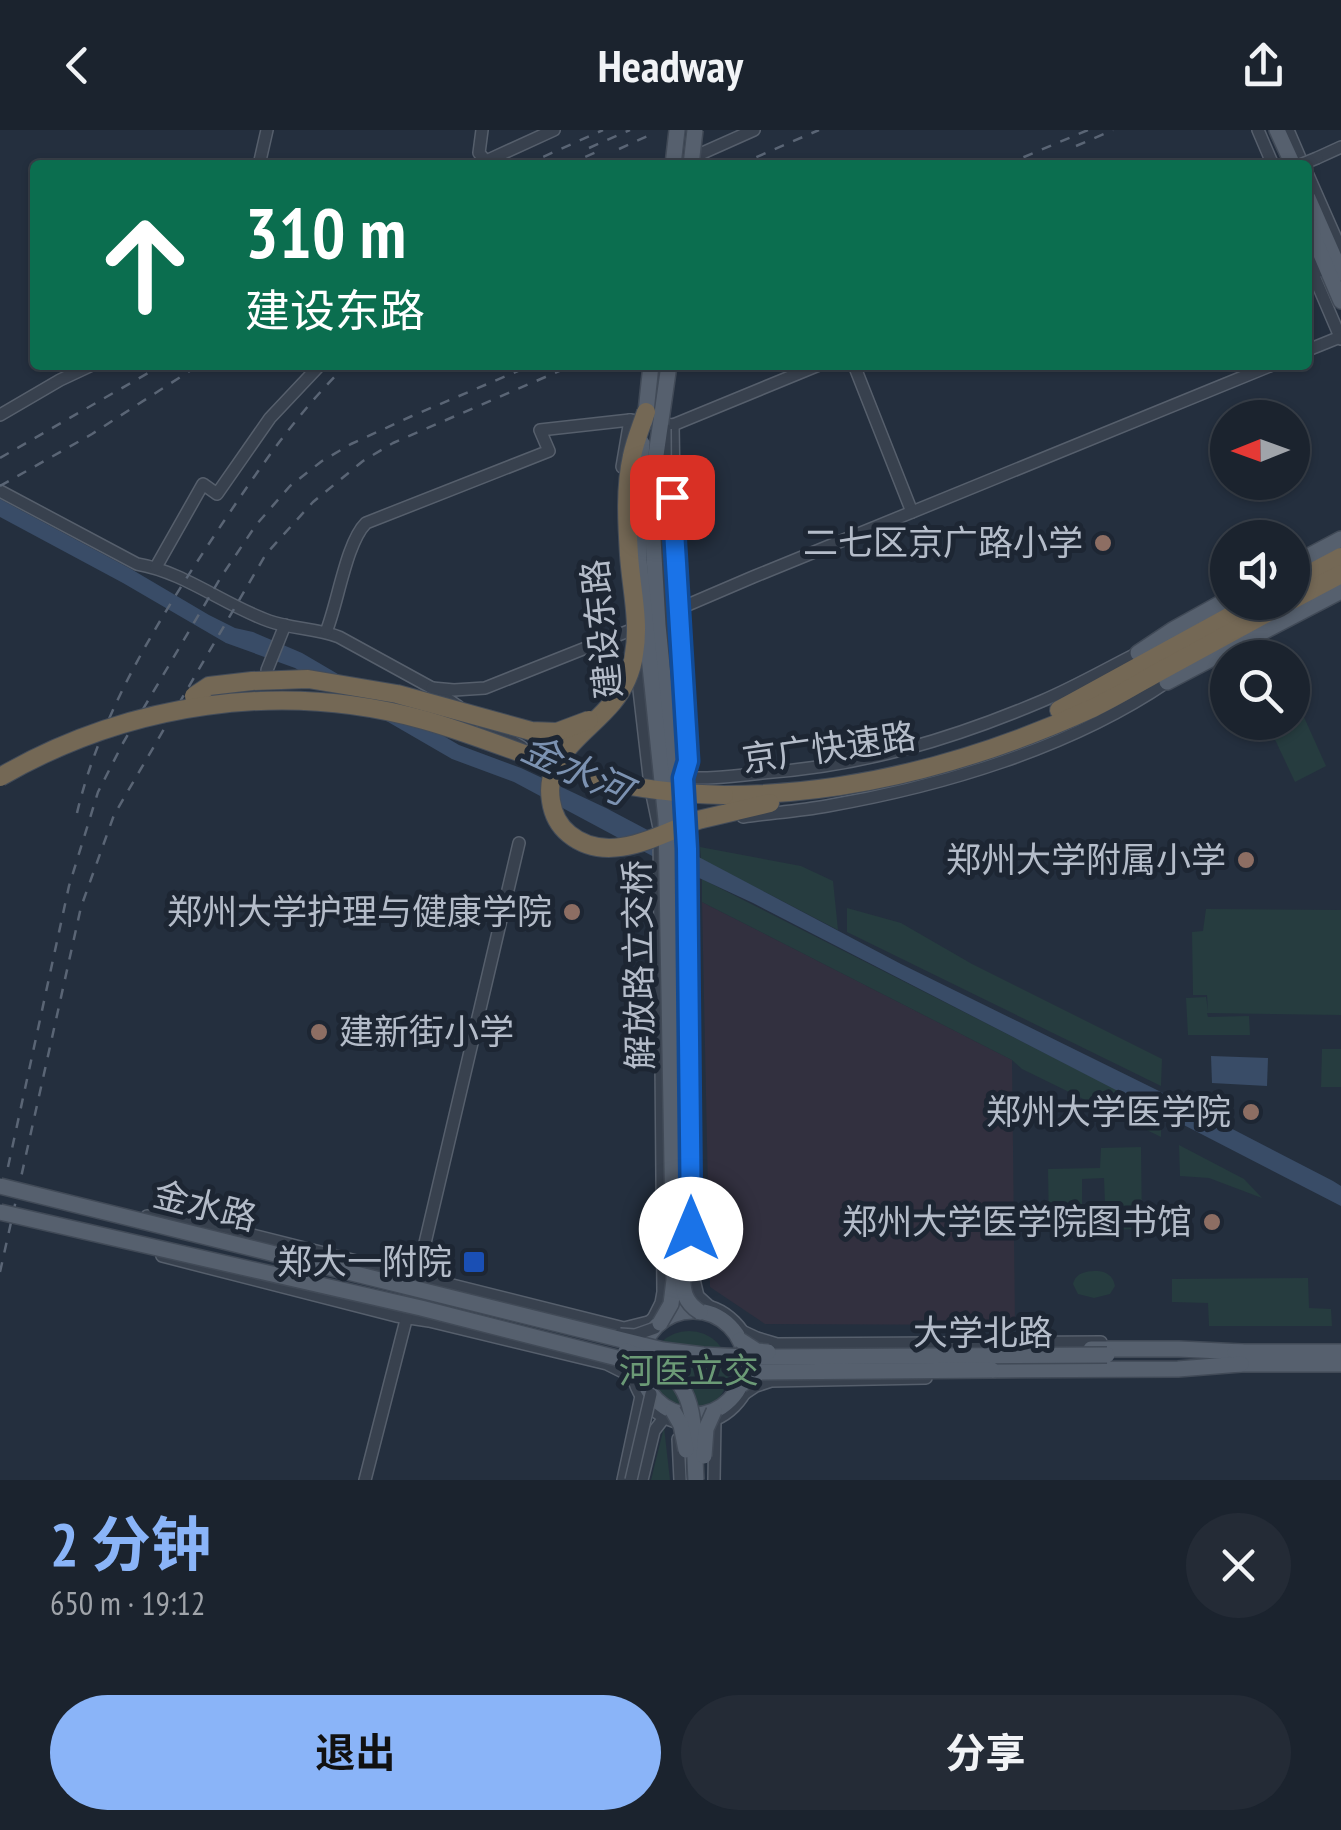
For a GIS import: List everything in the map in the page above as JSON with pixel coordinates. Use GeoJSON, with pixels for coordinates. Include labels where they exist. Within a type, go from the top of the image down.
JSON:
{"type":"FeatureCollection","features":[{"type":"Feature","properties":{"kind":"highway"},"geometry":{"type":"LineString","coordinates":[[638,416],[628,508],[635,650],[628,677],[610,706],[557,762],[550,789],[559,824],[580,842],[600,848],[625,847],[742,808],[917,777],[960,758]]}},
{"type":"Feature","properties":{"kind":"highway"},"geometry":{"type":"LineString","coordinates":[[1310,574],[1341,558]]}},
{"type":"Feature","properties":{"kind":"highway"},"geometry":{"type":"LineString","coordinates":[[1310,590],[1341,574]]}},
{"type":"Feature","properties":{"kind":"highway"},"geometry":{"type":"LineString","coordinates":[[1082,706],[1124,675],[1223,620]]}},
{"type":"Feature","properties":{"kind":"highway"},"geometry":{"type":"LineString","coordinates":[[1082,706],[1252,620]]}},
{"type":"Feature","properties":{"kind":"highway"},"geometry":{"type":"LineString","coordinates":[[1124,675],[1138,653]]}},
{"type":"Feature","properties":{"kind":"highway"},"geometry":{"type":"LineString","coordinates":[[1092,677],[1124,675]]}},
{"type":"Feature","properties":{"kind":"highway"},"geometry":{"type":"LineString","coordinates":[[194,696],[209,686],[279,679],[324,680],[397,694],[504,725],[543,732],[580,724],[610,706]]}},
{"type":"Feature","properties":{"kind":"highway"},"geometry":{"type":"LineString","coordinates":[[1109,714],[1131,689],[1167,682]]}},
{"type":"Feature","properties":{"kind":"highway","name":"京广快速路"},"geometry":{"type":"LineString","coordinates":[[0,765],[90,722],[194,696],[271,689],[363,696],[428,710],[611,771],[660,780],[724,784],[796,780],[902,762],[1082,706]]}},
{"type":"Feature","properties":{"kind":"highway","name":"京广快速路"},"geometry":{"type":"LineString","coordinates":[[0,780],[67,743],[110,727],[218,702],[271,700],[339,704],[403,715],[641,788],[747,795],[882,778],[960,758],[1022,738],[1082,706]]}},
{"type":"Feature","properties":{"kind":"main road"},"geometry":{"type":"LineString","coordinates":[[674,160],[677,130]]}},
{"type":"Feature","properties":{"kind":"main road"},"geometry":{"type":"LineString","coordinates":[[693,160],[696,130]]}},
{"type":"Feature","properties":{"kind":"main road"},"geometry":{"type":"LineString","coordinates":[[1267,130],[1280,160]]}},
{"type":"Feature","properties":{"kind":"main road"},"geometry":{"type":"LineString","coordinates":[[1277,130],[1296,160]]}},
{"type":"Feature","properties":{"kind":"main road"},"geometry":{"type":"LineString","coordinates":[[1312,207],[1341,273]]}},
{"type":"Feature","properties":{"kind":"main road"},"geometry":{"type":"LineString","coordinates":[[1312,233],[1341,301]]}},
{"type":"Feature","properties":{"kind":"main road","name":"解放路立交桥"},"geometry":{"type":"LineString","coordinates":[[638,1379],[654,1322],[671,1304],[674,1280],[666,820],[637,532],[638,416],[650,370]]}},
{"type":"Feature","properties":{"kind":"main road","name":"解放路立交桥"},"geometry":{"type":"LineString","coordinates":[[668,370],[654,469],[652,521],[677,818],[682,999],[682,1271],[684,1297],[692,1307],[705,1309]]}},
{"type":"Feature","properties":{"kind":"main road"},"geometry":{"type":"LineString","coordinates":[[1310,555],[1341,539]]}},
{"type":"Feature","properties":{"kind":"main road"},"geometry":{"type":"LineString","coordinates":[[1167,682],[1341,591]]}},
{"type":"Feature","properties":{"kind":"main road"},"geometry":{"type":"LineString","coordinates":[[1138,653],[1210,609]]}},
{"type":"Feature","properties":{"kind":"main road","name":"金水路"},"geometry":{"type":"LineString","coordinates":[[0,1186],[627,1346]]}},
{"type":"Feature","properties":{"kind":"main road","name":"金水路"},"geometry":{"type":"LineString","coordinates":[[0,1197],[627,1346]]}},
{"type":"Feature","properties":{"kind":"main road"},"geometry":{"type":"LineString","coordinates":[[0,1212],[621,1358],[628,1362],[646,1395],[663,1406],[684,1435],[683,1480]]}},
{"type":"Feature","properties":{"kind":"main road"},"geometry":{"type":"LineString","coordinates":[[654,1322],[705,1309],[726,1322],[757,1351],[766,1352],[1179,1348],[1242,1358]]}},
{"type":"Feature","properties":{"kind":"main road"},"geometry":{"type":"LineString","coordinates":[[741,1335],[745,1365],[742,1390]]}},
{"type":"Feature","properties":{"kind":"main road"},"geometry":{"type":"LineString","coordinates":[[627,1346],[664,1368],[688,1398],[693,1414],[696,1480]]}},
{"type":"Feature","properties":{"kind":"main road","name":"大学北路"},"geometry":{"type":"LineString","coordinates":[[627,1346],[702,1364],[1107,1358]]}},
{"type":"Feature","properties":{"kind":"main road","name":"大学北路"},"geometry":{"type":"LineString","coordinates":[[627,1346],[745,1357],[1242,1358],[1341,1352]]}},
{"type":"Feature","properties":{"kind":"main road"},"geometry":{"type":"LineString","coordinates":[[705,1480],[706,1429],[760,1372],[1178,1369],[1242,1358]]}},
{"type":"Feature","properties":{"kind":"main road","name":"大学北路"},"geometry":{"type":"LineString","coordinates":[[1242,1358],[1341,1364]]}},
{"type":"Feature","properties":{"kind":"main road"},"geometry":{"type":"LineString","coordinates":[[670,1417],[715,1416]]}},
{"type":"Feature","properties":{"kind":"street"},"geometry":{"type":"LineString","coordinates":[[261,160],[267,130]]}},
{"type":"Feature","properties":{"kind":"street"},"geometry":{"type":"LineString","coordinates":[[482,130],[479,154],[486,160],[554,130]]}},
{"type":"Feature","properties":{"kind":"street"},"geometry":{"type":"LineString","coordinates":[[685,160],[754,130]]}},
{"type":"Feature","properties":{"kind":"street"},"geometry":{"type":"LineString","coordinates":[[1258,130],[1271,160]]}},
{"type":"Feature","properties":{"kind":"street"},"geometry":{"type":"LineString","coordinates":[[1288,130],[1297,160]]}},
{"type":"Feature","properties":{"kind":"street"},"geometry":{"type":"LineString","coordinates":[[1312,160],[1341,147]]}},
{"type":"Feature","properties":{"kind":"street"},"geometry":{"type":"LineString","coordinates":[[1312,184],[1341,250]]}},
{"type":"Feature","properties":{"kind":"street"},"geometry":{"type":"LineString","coordinates":[[1312,252],[1341,320]]}},
{"type":"Feature","properties":{"kind":"street"},"geometry":{"type":"LineString","coordinates":[[1312,272],[1340,338],[1312,348]]}},
{"type":"Feature","properties":{"kind":"street"},"geometry":{"type":"LineString","coordinates":[[0,415],[81,370]]}},
{"type":"Feature","properties":{"kind":"street"},"geometry":{"type":"LineString","coordinates":[[156,567],[203,484],[218,494],[270,418],[315,370]]}},
{"type":"Feature","properties":{"kind":"street"},"geometry":{"type":"LineString","coordinates":[[326,632],[352,545],[366,523],[550,451],[540,430],[638,416],[673,425],[808,370]]}},
{"type":"Feature","properties":{"kind":"street"},"geometry":{"type":"LineString","coordinates":[[856,370],[912,512]]}},
{"type":"Feature","properties":{"kind":"street"},"geometry":{"type":"LineString","coordinates":[[432,688],[485,688],[1260,370]]}},
{"type":"Feature","properties":{"kind":"street"},"geometry":{"type":"LineString","coordinates":[[665,404],[666,596],[687,849],[691,1267],[705,1309]]}},
{"type":"Feature","properties":{"kind":"street","name":"建设东路"},"geometry":{"type":"LineString","coordinates":[[638,416],[624,452],[621,498],[623,553],[659,829],[662,1292],[654,1322]]}},
{"type":"Feature","properties":{"kind":"street"},"geometry":{"type":"LineString","coordinates":[[673,425],[672,497],[688,761],[682,770]]}},
{"type":"Feature","properties":{"kind":"street"},"geometry":{"type":"LineString","coordinates":[[0,491],[138,564],[156,567],[284,625],[326,632],[432,688],[524,748],[580,767],[650,779],[682,770],[808,769],[892,754],[1044,700],[1138,653]]}},
{"type":"Feature","properties":{"kind":"street"},"geometry":{"type":"LineString","coordinates":[[267,670],[284,625]]}},
{"type":"Feature","properties":{"kind":"street"},"geometry":{"type":"LineString","coordinates":[[659,829],[822,807],[922,786],[1018,755],[1109,714]]}},
{"type":"Feature","properties":{"kind":"street"},"geometry":{"type":"LineString","coordinates":[[365,1480],[519,844]]}},
{"type":"Feature","properties":{"kind":"street"},"geometry":{"type":"LineString","coordinates":[[127,1218],[147,1216],[196,1222],[624,1328],[654,1322]]}},
{"type":"Feature","properties":{"kind":"street"},"geometry":{"type":"LineString","coordinates":[[147,1216],[616,1333],[636,1334],[654,1322]]}},
{"type":"Feature","properties":{"kind":"street"},"geometry":{"type":"LineString","coordinates":[[37,1222],[402,1317],[429,1320],[607,1364],[638,1379]]}},
{"type":"Feature","properties":{"kind":"street"},"geometry":{"type":"LineString","coordinates":[[741,1335],[777,1344],[1150,1342],[1179,1348]]}},
{"type":"Feature","properties":{"kind":"street"},"geometry":{"type":"LineString","coordinates":[[741,1335],[749,1346],[752,1362],[750,1379],[742,1390]]}},
{"type":"Feature","properties":{"kind":"street"},"geometry":{"type":"LineString","coordinates":[[742,1390],[771,1381],[1144,1374],[1178,1369]]}},
{"type":"Feature","properties":{"kind":"street"},"geometry":{"type":"LineString","coordinates":[[624,1480],[646,1395]]}},
{"type":"Feature","properties":{"kind":"street"},"geometry":{"type":"LineString","coordinates":[[632,1480],[646,1395]]}},
{"type":"Feature","properties":{"kind":"street"},"geometry":{"type":"LineString","coordinates":[[714,1480],[715,1416]]}},
{"type":"Feature","properties":{"kind":"street"},"geometry":{"type":"LineString","coordinates":[[642,1480],[654,1431],[670,1417]]}},
{"type":"Feature","properties":{"kind":"shaded area"},"geometry":{"type":"Polygon","coordinates":[[[702,902],[1012,1060],[1015,1325],[765,1324],[710,1287],[702,902]]]}},
{"type":"Feature","properties":{"kind":"green space"},"geometry":{"type":"Polygon","coordinates":[[[1310,731],[1326,766],[1295,782],[1275,740],[1310,740],[1310,731]]]}},
{"type":"Feature","properties":{"kind":"green space"},"geometry":{"type":"Polygon","coordinates":[[[700,847],[801,866],[833,881],[838,930],[701,859],[700,847]]]}},
{"type":"Feature","properties":{"kind":"green space"},"geometry":{"type":"Polygon","coordinates":[[[702,879],[1161,1112],[1161,1137],[702,902],[702,879]]]}},
{"type":"Feature","properties":{"kind":"green space"},"geometry":{"type":"Polygon","coordinates":[[[847,908],[901,923],[972,964],[1162,1059],[1161,1086],[847,932],[847,908]]]}},
{"type":"Feature","properties":{"kind":"green space"},"geometry":{"type":"Polygon","coordinates":[[[1206,909],[1341,910],[1341,1015],[1207,1013],[1208,1017],[1249,1016],[1250,1035],[1188,1035],[1186,998],[1206,997],[1208,1011],[1207,995],[1193,995],[1192,932],[1203,931],[1206,909]]]}},
{"type":"Feature","properties":{"kind":"green space"},"geometry":{"type":"Polygon","coordinates":[[[1322,1049],[1341,1049],[1341,1087],[1321,1087],[1322,1049]]]}},
{"type":"Feature","properties":{"kind":"green space"},"geometry":{"type":"Polygon","coordinates":[[[1179,1145],[1244,1179],[1262,1198],[1209,1178],[1180,1176],[1179,1145]]]}},
{"type":"Feature","properties":{"kind":"green space"},"geometry":{"type":"Polygon","coordinates":[[[1141,1147],[1142,1229],[1106,1230],[1104,1178],[1082,1179],[1082,1226],[1049,1226],[1048,1169],[1100,1168],[1101,1148],[1141,1147]]]}},
{"type":"Feature","properties":{"kind":"green space"},"geometry":{"type":"Polygon","coordinates":[[[1098,1271],[1113,1280],[1115,1286],[1110,1294],[1094,1298],[1078,1294],[1073,1284],[1077,1277],[1098,1271]]]}},
{"type":"Feature","properties":{"kind":"green space"},"geometry":{"type":"Polygon","coordinates":[[[1308,1278],[1309,1308],[1331,1309],[1332,1326],[1209,1326],[1208,1303],[1172,1302],[1172,1279],[1308,1278]]]}},
{"type":"Feature","properties":{"kind":"green space","name":"河医立交"},"geometry":{"type":"Polygon","coordinates":[[[689,1331],[704,1334],[717,1343],[726,1356],[726,1386],[717,1399],[704,1408],[689,1411],[674,1408],[661,1399],[652,1386],[649,1371],[652,1356],[661,1343],[674,1334],[689,1331]]]}},
{"type":"Feature","properties":{"kind":"green space"},"geometry":{"type":"Polygon","coordinates":[[[664,1427],[670,1480],[651,1480],[664,1427]]]}},
{"type":"Feature","properties":{"kind":"water"},"geometry":{"type":"Polygon","coordinates":[[[0,499],[209,615],[302,653],[459,745],[521,768],[606,808],[901,964],[1333,1181],[1341,1186],[1341,1206],[514,782],[452,759],[295,668],[226,643],[0,517],[0,499]]]}},
{"type":"Feature","properties":{"kind":"water"},"geometry":{"type":"Polygon","coordinates":[[[1211,1056],[1268,1058],[1267,1086],[1212,1083],[1211,1056]]]}},
{"type":"Feature","properties":{"kind":"railway"},"geometry":{"type":"LineString","coordinates":[[536,160],[603,130]]}},
{"type":"Feature","properties":{"kind":"railway"},"geometry":{"type":"LineString","coordinates":[[589,148],[630,130]]}},
{"type":"Feature","properties":{"kind":"railway"},"geometry":{"type":"LineString","coordinates":[[750,160],[819,130]]}},
{"type":"Feature","properties":{"kind":"railway"},"geometry":{"type":"LineString","coordinates":[[1017,160],[1088,130]]}},
{"type":"Feature","properties":{"kind":"railway"},"geometry":{"type":"LineString","coordinates":[[1076,146],[1113,130]]}},
{"type":"Feature","properties":{"kind":"railway"},"geometry":{"type":"LineString","coordinates":[[619,149],[652,134]]}},
{"type":"Feature","properties":{"kind":"railway"},"geometry":{"type":"LineString","coordinates":[[578,160],[603,149]]}},
{"type":"Feature","properties":{"kind":"railway"},"geometry":{"type":"LineString","coordinates":[[0,458],[153,370]]}},
{"type":"Feature","properties":{"kind":"railway"},"geometry":{"type":"LineString","coordinates":[[0,486],[92,434],[191,370]]}},
{"type":"Feature","properties":{"kind":"railway"},"geometry":{"type":"LineString","coordinates":[[77,813],[102,735],[158,625],[267,459],[341,370]]}},
{"type":"Feature","properties":{"kind":"railway"},"geometry":{"type":"LineString","coordinates":[[8,1167],[69,886],[98,792],[221,577],[256,525],[290,486],[322,461],[351,444],[520,370]]}},
{"type":"Feature","properties":{"kind":"railway"},"geometry":{"type":"LineString","coordinates":[[0,1272],[81,907],[114,815],[266,554],[313,502],[363,461],[393,443],[561,370]]}},
{"type":"Feature","properties":{"kind":"place","name":"二七区京广路小学"},"geometry":{"type":"Point","coordinates":[1103,543]}},
{"type":"Feature","properties":{"kind":"place","name":"郑州大学附属小学"},"geometry":{"type":"Point","coordinates":[1246,860]}},
{"type":"Feature","properties":{"kind":"place","name":"郑州大学护理与健康学院"},"geometry":{"type":"Point","coordinates":[572,912]}},
{"type":"Feature","properties":{"kind":"place","name":"建新街小学"},"geometry":{"type":"Point","coordinates":[319,1032]}},
{"type":"Feature","properties":{"kind":"place","name":"郑州大学医学院"},"geometry":{"type":"Point","coordinates":[1251,1112]}},
{"type":"Feature","properties":{"kind":"place","name":"郑州大学医学院图书馆"},"geometry":{"type":"Point","coordinates":[1212,1222]}},
{"type":"Feature","properties":{"kind":"place","name":"郑大一附院"},"geometry":{"type":"Point","coordinates":[474,1262]}},
{"type":"Feature","properties":{"kind":"route"},"geometry":{"type":"LineString","coordinates":[[672,497],[688,761],[683,778],[691,1229]]}},
{"type":"Feature","properties":{"kind":"water label","name":"金水河"},"geometry":{"type":"Point","coordinates":[576,770]}}]}
